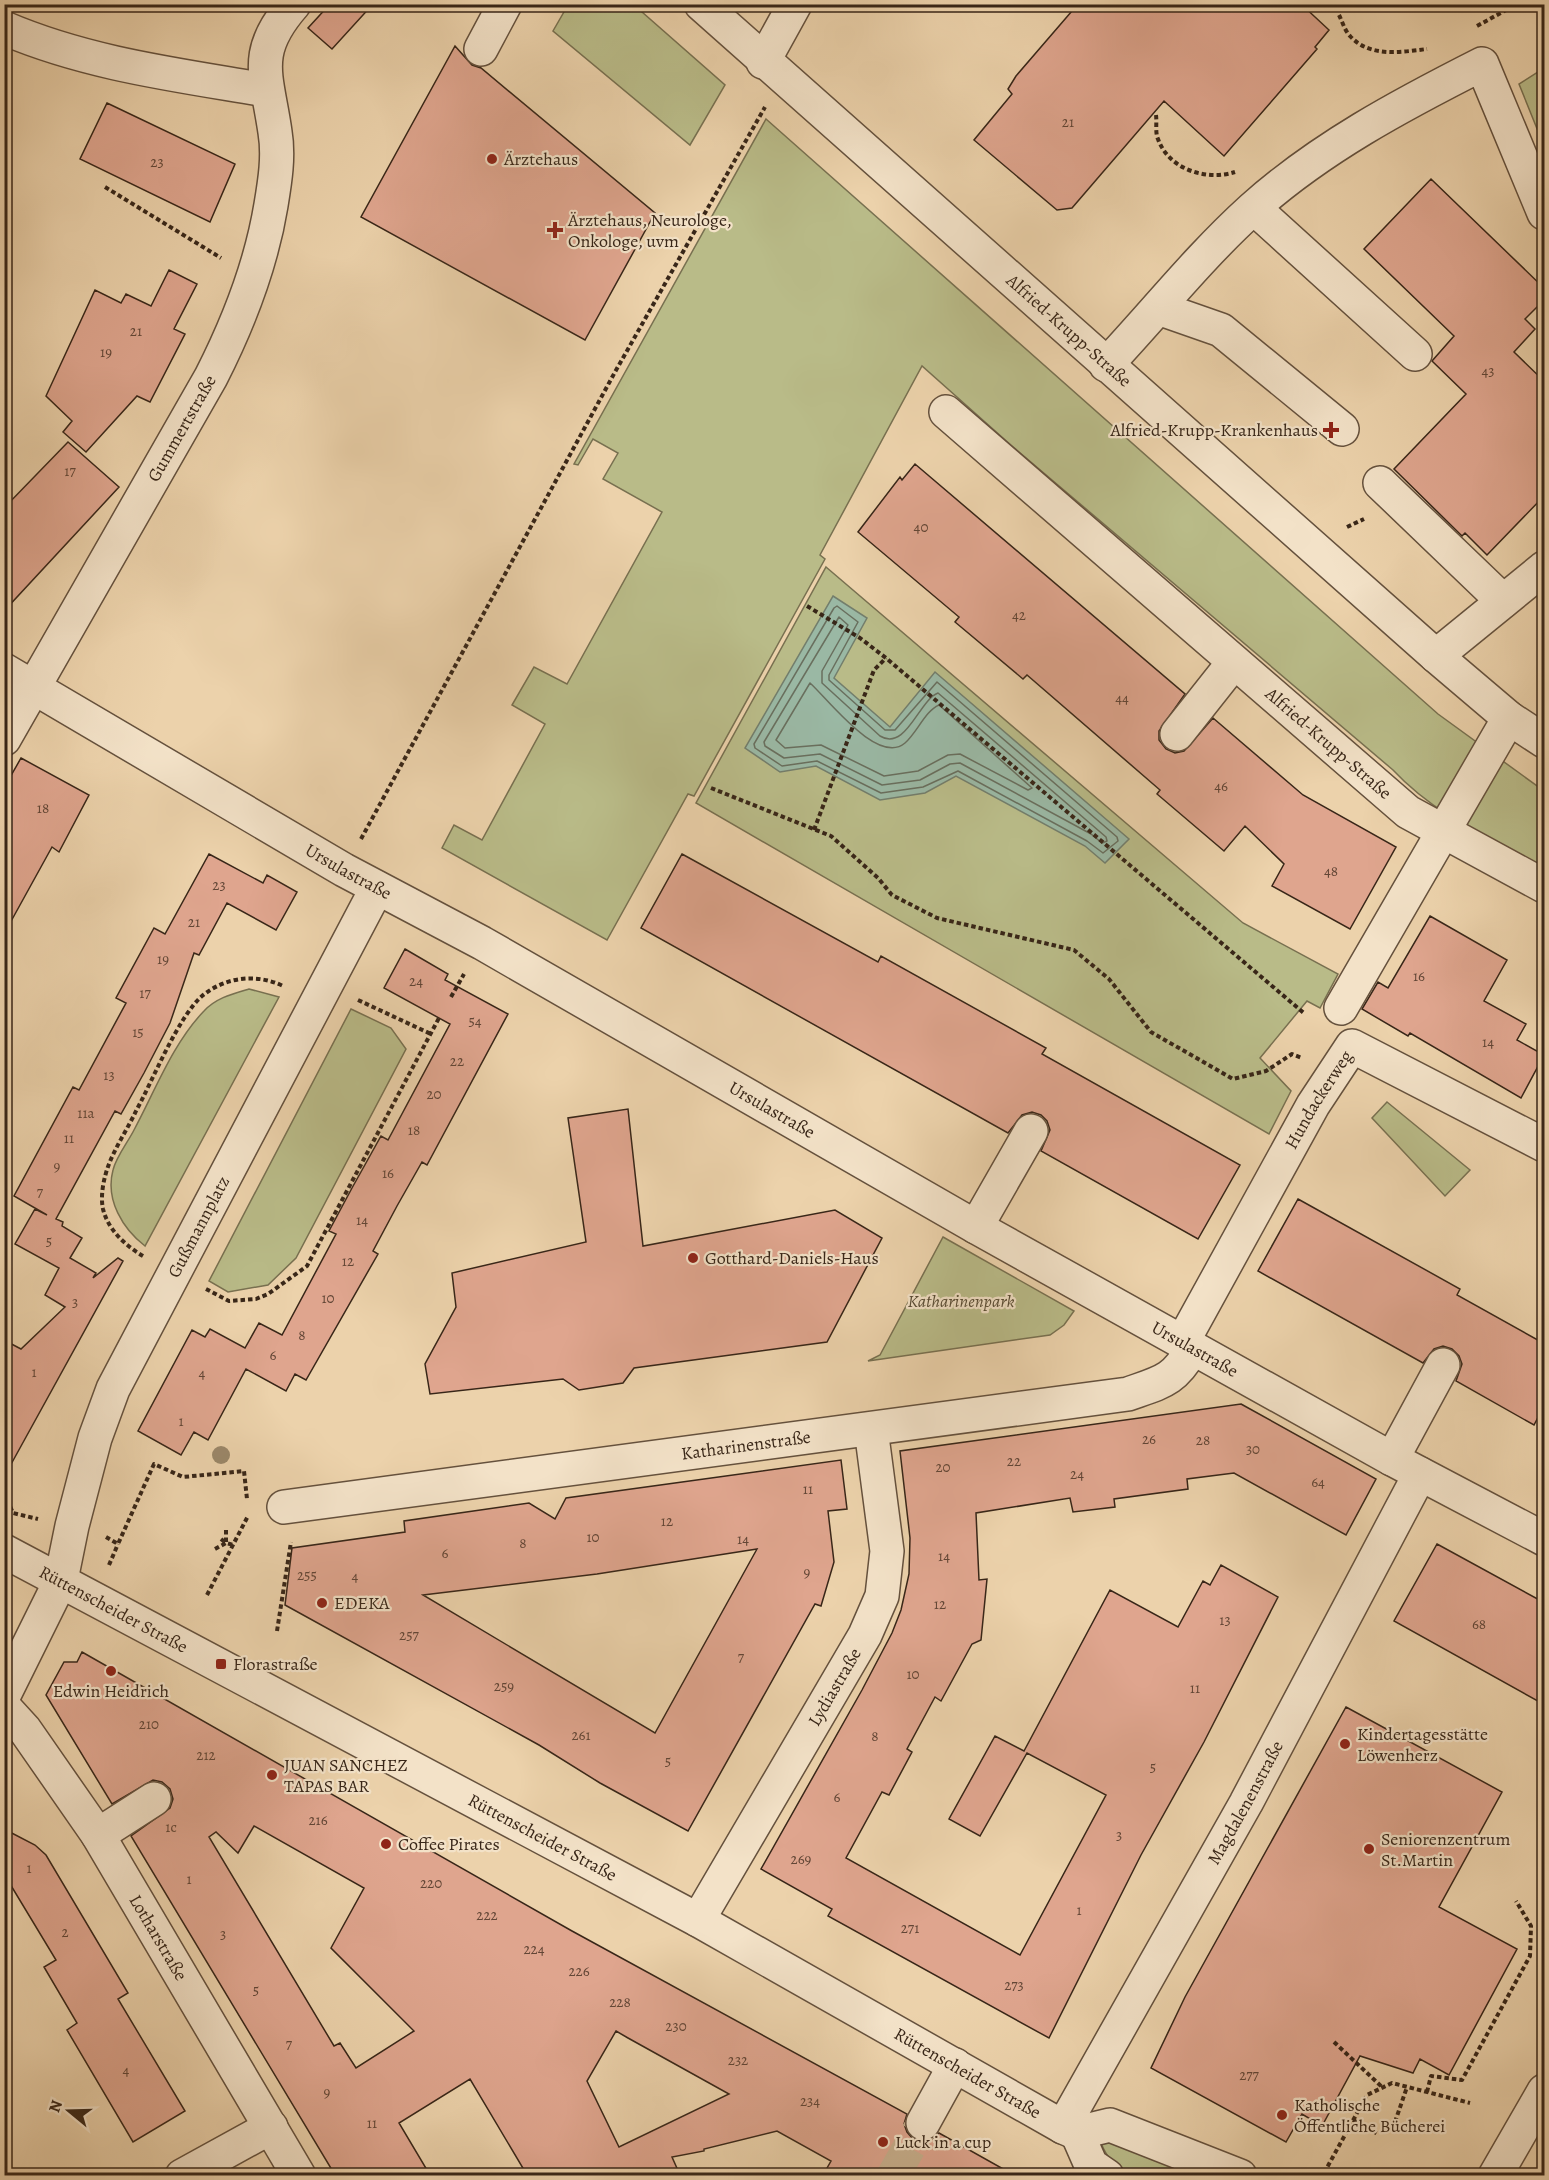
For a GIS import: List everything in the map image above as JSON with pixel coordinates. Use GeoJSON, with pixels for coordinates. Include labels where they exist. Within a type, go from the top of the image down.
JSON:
{"type":"FeatureCollection","features":[{"type":"Feature","properties":{"kind":"street","name":"Gummertstraße"},"geometry":{"type":"LineString","coordinates":[[4,739],[211,377],[248,294],[266,234],[277,155],[266,90],[265,59],[274,29],[294,4]]}},
{"type":"Feature","properties":{"kind":"street"},"geometry":{"type":"LineString","coordinates":[[481,49],[505,4]]}},
{"type":"Feature","properties":{"kind":"street","name":"Alfried-Krupp-Straße"},"geometry":{"type":"LineString","coordinates":[[701,4],[772,70],[1436,656],[1509,718],[1545,741]]}},
{"type":"Feature","properties":{"kind":"street"},"geometry":{"type":"LineString","coordinates":[[772,70],[795,4]]}},
{"type":"Feature","properties":{"kind":"street"},"geometry":{"type":"LineString","coordinates":[[4,28],[102,61],[266,90]]}},
{"type":"Feature","properties":{"kind":"street"},"geometry":{"type":"LineString","coordinates":[[1106,365],[1211,248],[1254,208],[1307,165],[1366,126],[1482,64],[1545,213]]}},
{"type":"Feature","properties":{"kind":"street"},"geometry":{"type":"LineString","coordinates":[[1254,208],[1416,354]]}},
{"type":"Feature","properties":{"kind":"street"},"geometry":{"type":"LineString","coordinates":[[1158,308],[1221,330],[1342,429]]}},
{"type":"Feature","properties":{"kind":"street","name":"Alfried-Krupp-Straße"},"geometry":{"type":"LineString","coordinates":[[946,412],[1408,812],[1545,886]]}},
{"type":"Feature","properties":{"kind":"street"},"geometry":{"type":"LineString","coordinates":[[1380,483],[1503,601]]}},
{"type":"Feature","properties":{"kind":"street"},"geometry":{"type":"LineString","coordinates":[[1436,656],[1545,568]]}},
{"type":"Feature","properties":{"kind":"street"},"geometry":{"type":"LineString","coordinates":[[1177,734],[1234,662]]}},
{"type":"Feature","properties":{"kind":"street","name":"Ursulastraße"},"geometry":{"type":"LineString","coordinates":[[4,670],[344,870],[482,943],[1187,1346],[1545,1539]]}},
{"type":"Feature","properties":{"kind":"street"},"geometry":{"type":"LineString","coordinates":[[1341,1008],[1509,718]]}},
{"type":"Feature","properties":{"kind":"street","name":"Gußmannplatz"},"geometry":{"type":"LineString","coordinates":[[61,1580],[72,1526],[113,1389],[377,888]]}},
{"type":"Feature","properties":{"kind":"street","name":"Hundackerweg"},"geometry":{"type":"LineString","coordinates":[[1187,1346],[1313,1105],[1337,1073],[1352,1046],[1545,1145]]}},
{"type":"Feature","properties":{"kind":"street"},"geometry":{"type":"LineString","coordinates":[[976,1227],[1031,1131]]}},
{"type":"Feature","properties":{"kind":"street","name":"Katharinenstraße"},"geometry":{"type":"LineString","coordinates":[[284,1507],[1128,1394],[1163,1382],[1181,1369],[1187,1346]]}},
{"type":"Feature","properties":{"kind":"street","name":"Magdalenenstraße"},"geometry":{"type":"LineString","coordinates":[[1070,2130],[1246,1803],[1406,1466],[1443,1365]]}},
{"type":"Feature","properties":{"kind":"street","name":"Lydiastraße"},"geometry":{"type":"LineString","coordinates":[[698,1920],[865,1635],[882,1596],[887,1551],[871,1429]]}},
{"type":"Feature","properties":{"kind":"street","name":"Rüttenscheider Straße"},"geometry":{"type":"LineString","coordinates":[[4,1551],[698,1920],[1070,2130]]}},
{"type":"Feature","properties":{"kind":"street"},"geometry":{"type":"LineString","coordinates":[[4,1695],[61,1580]]}},
{"type":"Feature","properties":{"kind":"street","name":"Lotharstraße"},"geometry":{"type":"LineString","coordinates":[[4,1707],[25,1730],[98,1835],[299,2175]]}},
{"type":"Feature","properties":{"kind":"street"},"geometry":{"type":"LineString","coordinates":[[98,1835],[154,1799]]}},
{"type":"Feature","properties":{"kind":"street"},"geometry":{"type":"LineString","coordinates":[[922,2123],[955,2065]]}},
{"type":"Feature","properties":{"kind":"street"},"geometry":{"type":"LineString","coordinates":[[1493,2171],[1545,2091]]}},
{"type":"Feature","properties":{"kind":"street"},"geometry":{"type":"LineString","coordinates":[[1107,2175],[1091,2165],[1070,2130],[1110,2125],[1240,2175]]}},
{"type":"Feature","properties":{"kind":"street"},"geometry":{"type":"LineString","coordinates":[[182,2175],[271,2127]]}},
{"type":"Feature","properties":{"kind":"path"},"geometry":{"type":"LineString","coordinates":[[1467,31],[1517,4]]}},
{"type":"Feature","properties":{"kind":"path"},"geometry":{"type":"LineString","coordinates":[[1339,15],[1349,36],[1369,49],[1392,53],[1437,47],[1418,58]]}},
{"type":"Feature","properties":{"kind":"path"},"geometry":{"type":"LineString","coordinates":[[344,870],[615,372],[772,70]]}},
{"type":"Feature","properties":{"kind":"path"},"geometry":{"type":"LineString","coordinates":[[1156,115],[1158,139],[1175,162],[1188,170],[1205,175],[1232,173],[1240,169]]}},
{"type":"Feature","properties":{"kind":"path"},"geometry":{"type":"LineString","coordinates":[[105,187],[229,264]]}},
{"type":"Feature","properties":{"kind":"path"},"geometry":{"type":"LineString","coordinates":[[807,606],[860,638],[886,658],[1310,1018]]}},
{"type":"Feature","properties":{"kind":"path"},"geometry":{"type":"LineString","coordinates":[[814,830],[865,691],[874,670],[886,658]]}},
{"type":"Feature","properties":{"kind":"path"},"geometry":{"type":"LineString","coordinates":[[711,788],[831,837],[878,878],[892,895],[937,918],[1074,950],[1109,979],[1151,1032],[1233,1079],[1266,1071],[1292,1054],[1337,1073]]}},
{"type":"Feature","properties":{"kind":"path"},"geometry":{"type":"LineString","coordinates":[[451,997],[466,972]]}},
{"type":"Feature","properties":{"kind":"path"},"geometry":{"type":"LineString","coordinates":[[288,989],[254,977],[220,986],[200,998],[181,1026],[109,1164],[102,1196],[108,1221],[128,1247],[229,1301],[241,1301],[268,1294],[307,1266],[439,1018]]}},
{"type":"Feature","properties":{"kind":"path"},"geometry":{"type":"LineString","coordinates":[[354,998],[431,1034]]}},
{"type":"Feature","properties":{"kind":"path"},"geometry":{"type":"LineString","coordinates":[[107,1569],[154,1464],[183,1477],[244,1471],[248,1503]]}},
{"type":"Feature","properties":{"kind":"path"},"geometry":{"type":"LineString","coordinates":[[4,1493],[13,1513],[44,1520]]}},
{"type":"Feature","properties":{"kind":"path"},"geometry":{"type":"LineString","coordinates":[[276,1631],[292,1537],[284,1507]]}},
{"type":"Feature","properties":{"kind":"path"},"geometry":{"type":"LineString","coordinates":[[207,1595],[249,1514]]}},
{"type":"Feature","properties":{"kind":"path"},"geometry":{"type":"LineString","coordinates":[[226,1530],[226,1543]]}},
{"type":"Feature","properties":{"kind":"path"},"geometry":{"type":"LineString","coordinates":[[100,1534],[118,1544]]}},
{"type":"Feature","properties":{"kind":"path"},"geometry":{"type":"LineString","coordinates":[[221,1539],[234,1545]]}},
{"type":"Feature","properties":{"kind":"path"},"geometry":{"type":"LineString","coordinates":[[215,1549],[226,1543]]}},
{"type":"Feature","properties":{"kind":"path"},"geometry":{"type":"LineString","coordinates":[[1426,2092],[1431,2076],[1462,2080],[1530,1956],[1531,1926],[1516,1901]]}},
{"type":"Feature","properties":{"kind":"path"},"geometry":{"type":"LineString","coordinates":[[1334,2042],[1382,2087]]}},
{"type":"Feature","properties":{"kind":"path"},"geometry":{"type":"LineString","coordinates":[[1324,2173],[1367,2095],[1382,2087],[1392,2083],[1470,2103]]}},
{"type":"Feature","properties":{"kind":"path"},"geometry":{"type":"LineString","coordinates":[[1395,2122],[1407,2087]]}},
{"type":"Feature","properties":{"kind":"path"},"geometry":{"type":"LineString","coordinates":[[1353,2120],[1378,2134]]}},
{"type":"Feature","properties":{"kind":"green space"},"geometry":{"type":"Polygon","coordinates":[[[568,5],[634,5],[725,85],[690,145],[553,31],[568,5]]]}},
{"type":"Feature","properties":{"kind":"green space"},"geometry":{"type":"Polygon","coordinates":[[[1544,68],[1544,146],[1519,84],[1544,68]]]}},
{"type":"Feature","properties":{"kind":"green space"},"geometry":{"type":"Polygon","coordinates":[[[766,119],[1438,714],[1544,791],[1544,870],[1465,826],[1409,786],[1012,446],[922,366],[820,555],[825,559],[694,796],[688,794],[607,940],[442,848],[454,825],[482,840],[545,724],[512,705],[534,667],[567,684],[662,512],[603,479],[618,453],[593,439],[578,465],[574,464],[766,119]]]}},
{"type":"Feature","properties":{"kind":"green space"},"geometry":{"type":"Polygon","coordinates":[[[826,567],[1243,923],[1338,974],[1320,1008],[1307,1001],[1260,1058],[1291,1091],[1269,1134],[696,803],[826,567]]]}},
{"type":"Feature","properties":{"kind":"green space"},"geometry":{"type":"Polygon","coordinates":[[[249,989],[279,997],[145,1246],[123,1222],[114,1203],[111,1181],[119,1155],[174,1052],[193,1024],[214,1003],[249,989]]]}},
{"type":"Feature","properties":{"kind":"green space"},"geometry":{"type":"Polygon","coordinates":[[[351,1009],[391,1028],[406,1049],[296,1258],[268,1285],[228,1292],[209,1281],[351,1009]]]}},
{"type":"Feature","properties":{"kind":"green space"},"geometry":{"type":"Polygon","coordinates":[[[1387,1102],[1470,1170],[1445,1196],[1372,1118],[1387,1102]]]}},
{"type":"Feature","properties":{"kind":"green space","name":"Katharinenpark"},"geometry":{"type":"Polygon","coordinates":[[[943,1237],[1074,1311],[1064,1325],[1050,1335],[868,1361],[880,1355],[943,1237]]]}},
{"type":"Feature","properties":{"kind":"green space"},"geometry":{"type":"Polygon","coordinates":[[[1099,2137],[1213,2175],[1126,2175],[1110,2159],[1099,2137]]]}},
{"type":"Feature","properties":{"kind":"water"},"geometry":{"type":"Polygon","coordinates":[[[833,596],[867,618],[834,678],[890,727],[935,672],[1129,839],[1105,863],[1085,846],[956,776],[925,793],[880,800],[816,766],[780,772],[745,748],[833,596]]]}},
{"type":"Feature","properties":{"kind":"building"},"geometry":{"type":"Polygon","coordinates":[[[330,4],[373,4],[332,49],[308,28],[330,4]]]}},
{"type":"Feature","properties":{"kind":"building"},"geometry":{"type":"Polygon","coordinates":[[[1078,4],[1301,4],[1329,30],[1315,47],[1317,49],[1224,156],[1164,101],[1072,208],[1057,210],[974,140],[1012,94],[1008,89],[1016,76],[1078,4]]]}},
{"type":"Feature","properties":{"kind":"building","name":"Ärztehaus"},"geometry":{"type":"Polygon","coordinates":[[[455,46],[472,65],[481,68],[655,213],[585,340],[361,217],[455,46]]]}},
{"type":"Feature","properties":{"kind":"building"},"geometry":{"type":"Polygon","coordinates":[[[107,103],[235,164],[210,222],[80,159],[107,103]]]}},
{"type":"Feature","properties":{"kind":"building"},"geometry":{"type":"Polygon","coordinates":[[[1431,179],[1545,289],[1545,299],[1525,319],[1535,329],[1514,352],[1545,382],[1545,495],[1487,555],[1465,533],[1462,536],[1394,469],[1466,394],[1432,361],[1454,336],[1364,249],[1431,179]]]}},
{"type":"Feature","properties":{"kind":"building"},"geometry":{"type":"Polygon","coordinates":[[[169,270],[197,284],[174,329],[185,334],[150,402],[137,396],[86,452],[63,432],[72,421],[46,396],[95,290],[121,303],[126,294],[151,306],[169,270]]]}},
{"type":"Feature","properties":{"kind":"building"},"geometry":{"type":"Polygon","coordinates":[[[68,442],[119,487],[4,611],[4,508],[68,442]]]}},
{"type":"Feature","properties":{"kind":"building"},"geometry":{"type":"Polygon","coordinates":[[[915,464],[1185,694],[1159,731],[1159,740],[1166,749],[1175,753],[1184,751],[1213,718],[1303,795],[1396,847],[1350,929],[1272,886],[1284,864],[1245,826],[1224,851],[1157,794],[1160,790],[1027,675],[1023,679],[955,622],[959,617],[858,532],[900,477],[902,480],[915,464]]]}},
{"type":"Feature","properties":{"kind":"building"},"geometry":{"type":"Polygon","coordinates":[[[21,758],[89,795],[59,852],[52,847],[4,934],[4,788],[21,758]]]}},
{"type":"Feature","properties":{"kind":"building"},"geometry":{"type":"Polygon","coordinates":[[[209,854],[263,883],[267,875],[297,892],[276,930],[227,903],[199,955],[194,953],[170,1023],[144,1073],[121,1114],[115,1111],[56,1219],[63,1222],[62,1226],[82,1238],[70,1258],[96,1273],[93,1278],[118,1258],[123,1261],[4,1477],[4,1340],[21,1349],[65,1307],[45,1295],[59,1268],[15,1244],[35,1209],[47,1215],[14,1196],[73,1087],[79,1090],[126,1003],[116,998],[154,928],[165,934],[209,854]]]}},
{"type":"Feature","properties":{"kind":"building"},"geometry":{"type":"Polygon","coordinates":[[[682,854],[878,962],[881,956],[1046,1048],[1042,1054],[1240,1165],[1198,1239],[1041,1151],[1050,1130],[1047,1121],[1041,1115],[1032,1112],[1022,1115],[1008,1133],[641,928],[682,854]]]}},
{"type":"Feature","properties":{"kind":"building"},"geometry":{"type":"Polygon","coordinates":[[[1430,916],[1507,960],[1484,1001],[1526,1024],[1517,1040],[1544,1055],[1521,1098],[1410,1033],[1408,1036],[1362,1009],[1378,982],[1388,988],[1430,916]]]}},
{"type":"Feature","properties":{"kind":"building"},"geometry":{"type":"Polygon","coordinates":[[[405,949],[448,974],[445,980],[508,1014],[427,1165],[422,1162],[397,1206],[373,1251],[378,1254],[306,1380],[295,1374],[286,1391],[246,1369],[208,1440],[194,1432],[181,1455],[138,1431],[192,1330],[205,1337],[210,1329],[245,1348],[259,1323],[282,1335],[336,1234],[329,1231],[352,1188],[381,1136],[388,1140],[450,1024],[384,988],[405,949]]]}},
{"type":"Feature","properties":{"kind":"building","name":"Gotthard-Daniels-Haus"},"geometry":{"type":"Polygon","coordinates":[[[628,1109],[643,1246],[835,1210],[882,1238],[827,1342],[634,1368],[623,1383],[579,1390],[563,1379],[430,1394],[425,1364],[456,1307],[452,1273],[586,1242],[568,1118],[628,1109]]]}},
{"type":"Feature","properties":{"kind":"building"},"geometry":{"type":"Polygon","coordinates":[[[1298,1199],[1460,1289],[1457,1295],[1545,1344],[1545,1404],[1534,1425],[1456,1381],[1462,1364],[1459,1356],[1452,1349],[1443,1346],[1434,1349],[1423,1363],[1258,1271],[1298,1199]]]}},
{"type":"Feature","properties":{"kind":"building"},"geometry":{"type":"Polygon","coordinates":[[[1241,1404],[1376,1479],[1346,1535],[1234,1473],[1187,1479],[1188,1489],[1114,1499],[1115,1507],[1073,1512],[1070,1498],[976,1513],[979,1580],[987,1579],[981,1640],[972,1644],[941,1701],[935,1697],[907,1749],[912,1752],[889,1795],[882,1792],[846,1858],[1020,1955],[1106,1795],[1027,1753],[980,1836],[949,1819],[995,1736],[1024,1751],[1110,1590],[1178,1627],[1203,1581],[1210,1585],[1221,1565],[1278,1597],[1204,1742],[1141,1855],[1049,2038],[828,1916],[832,1909],[761,1869],[862,1690],[892,1633],[901,1610],[909,1574],[910,1538],[900,1451],[1241,1404]]]}},
{"type":"Feature","properties":{"kind":"building"},"geometry":{"type":"Polygon","coordinates":[[[841,1460],[847,1509],[828,1511],[834,1562],[821,1606],[815,1604],[688,1831],[600,1783],[539,1745],[285,1605],[292,1548],[405,1532],[404,1521],[529,1503],[555,1519],[566,1498],[841,1460]],[[757,1549],[597,1574],[423,1595],[655,1733],[757,1549]]]}},
{"type":"Feature","properties":{"kind":"building"},"geometry":{"type":"Polygon","coordinates":[[[1437,1544],[1545,1603],[1545,1705],[1394,1621],[1437,1544]]]}},
{"type":"Feature","properties":{"kind":"building"},"geometry":{"type":"Polygon","coordinates":[[[82,1652],[572,1931],[907,2114],[904,2124],[913,2139],[924,2142],[933,2139],[939,2133],[1014,2175],[823,2175],[831,2161],[777,2131],[704,2149],[704,2151],[672,2157],[680,2175],[527,2175],[470,2079],[399,2123],[430,2175],[335,2175],[131,1836],[170,1808],[173,1799],[170,1789],[162,1782],[153,1780],[112,1804],[46,1695],[64,1662],[77,1662],[82,1652]],[[254,1826],[238,1853],[216,1832],[209,1837],[334,2046],[340,2043],[356,2068],[414,2031],[331,1948],[364,1888],[254,1826]],[[616,2031],[587,2081],[619,2147],[729,2094],[628,2038],[616,2031]]]}},
{"type":"Feature","properties":{"kind":"building","name":"Seniorenzentrum St.Martin"},"geometry":{"type":"Polygon","coordinates":[[[1346,1707],[1502,1792],[1439,1907],[1517,1949],[1449,2075],[1420,2059],[1413,2073],[1360,2056],[1322,2126],[1302,2114],[1286,2142],[1151,2068],[1185,1997],[1346,1707]]]}},
{"type":"Feature","properties":{"kind":"building"},"geometry":{"type":"Polygon","coordinates":[[[4,1829],[35,1845],[46,1855],[128,1993],[118,1999],[185,2111],[133,2142],[67,2030],[77,2023],[44,1967],[56,1960],[4,1874],[4,1829]]]}},
{"type":"Feature","properties":{"kind":"tunnel"},"geometry":{"type":"LineString","coordinates":[[893,2176],[923,2123]]}},
{"type":"Feature","properties":{"kind":"place","name":"Ärztehaus"},"geometry":{"type":"Point","coordinates":[492,159]}},
{"type":"Feature","properties":{"kind":"place","name":"Ärztehaus, Neurologe, Onkologe, uvm"},"geometry":{"type":"Point","coordinates":[555,230]}},
{"type":"Feature","properties":{"kind":"place","name":"Alfried-Krupp-Krankenhaus"},"geometry":{"type":"Point","coordinates":[1331,430]}},
{"type":"Feature","properties":{"kind":"place","name":"Gotthard-Daniels-Haus"},"geometry":{"type":"Point","coordinates":[693,1258]}},
{"type":"Feature","properties":{"kind":"place","name":"EDEKA"},"geometry":{"type":"Point","coordinates":[322,1603]}},
{"type":"Feature","properties":{"kind":"place","name":"Florastraße"},"geometry":{"type":"Point","coordinates":[221,1664]}},
{"type":"Feature","properties":{"kind":"place","name":"Edwin Heidrich"},"geometry":{"type":"Point","coordinates":[111,1671]}},
{"type":"Feature","properties":{"kind":"place","name":"Kindertagesstätte Löwenherz"},"geometry":{"type":"Point","coordinates":[1345,1744]}},
{"type":"Feature","properties":{"kind":"place","name":"JUAN SANCHEZ TAPAS BAR"},"geometry":{"type":"Point","coordinates":[272,1775]}},
{"type":"Feature","properties":{"kind":"place","name":"Coffee Pirates"},"geometry":{"type":"Point","coordinates":[386,1844]}},
{"type":"Feature","properties":{"kind":"place","name":"Seniorenzentrum St.Martin"},"geometry":{"type":"Point","coordinates":[1369,1849]}},
{"type":"Feature","properties":{"kind":"place","name":"Katholische Öffentliche Bücherei"},"geometry":{"type":"Point","coordinates":[1282,2115]}},
{"type":"Feature","properties":{"kind":"place","name":"Luck in a cup"},"geometry":{"type":"Point","coordinates":[883,2142]}}]}
